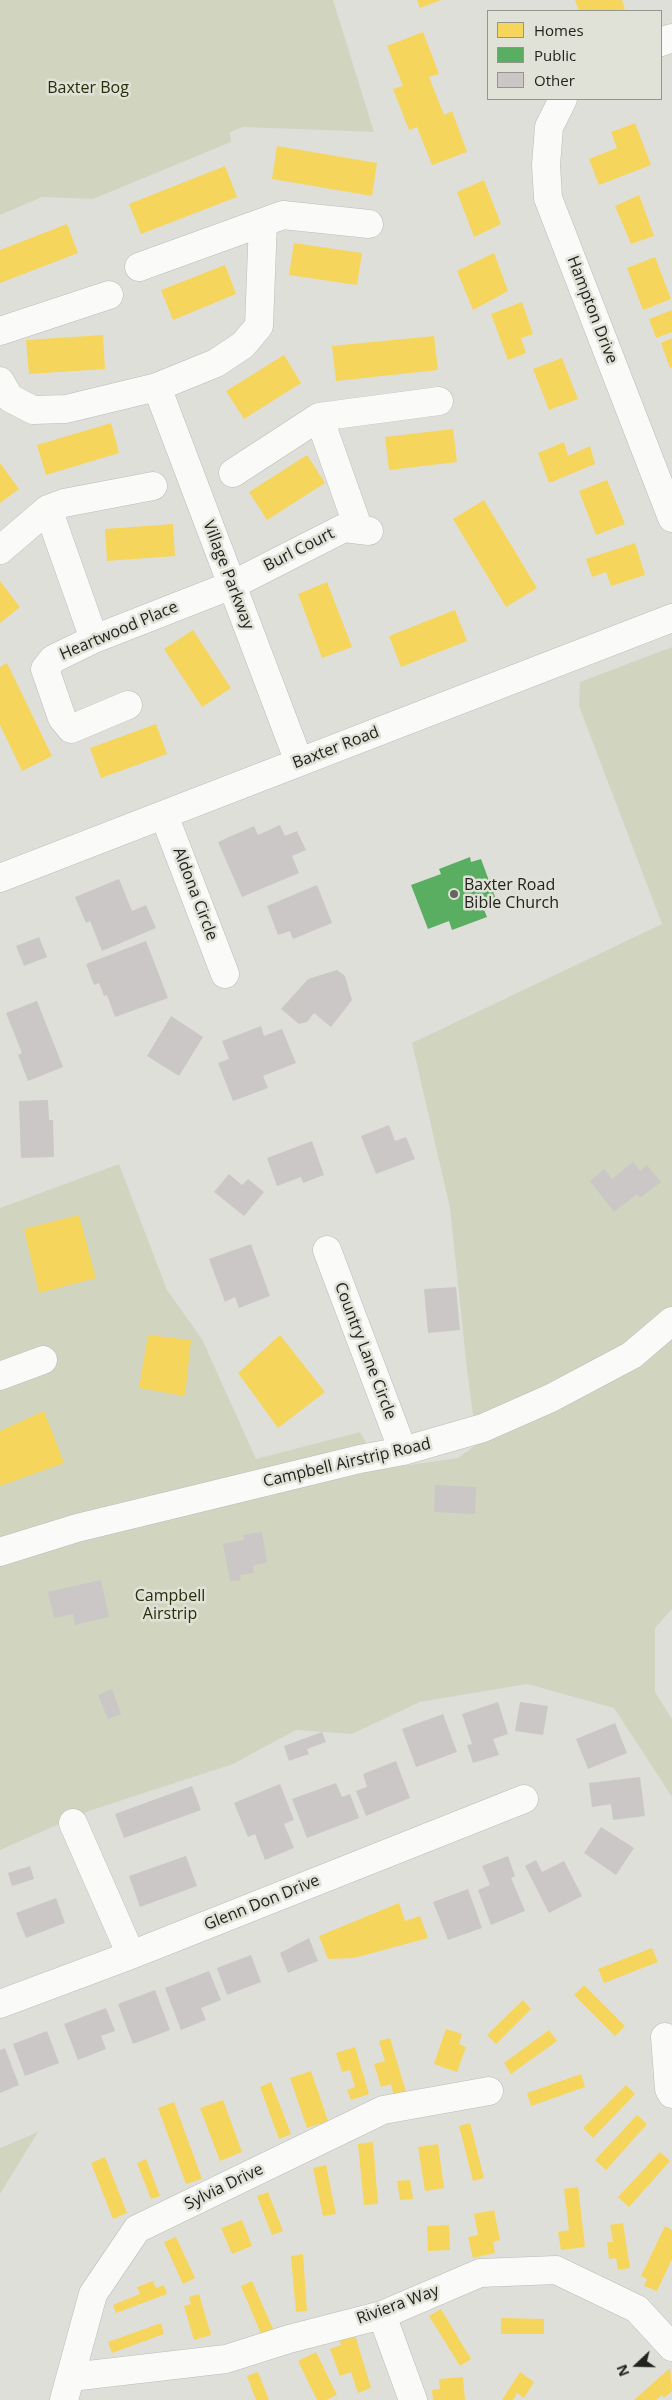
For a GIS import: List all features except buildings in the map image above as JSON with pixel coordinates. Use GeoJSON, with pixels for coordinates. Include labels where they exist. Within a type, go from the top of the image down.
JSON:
{"type":"FeatureCollection","features":[{"type":"Feature","properties":{"kind":"street","name":"Hampton Drive"},"geometry":{"type":"LineString","coordinates":[[562,100],[549,127],[546,165],[548,198],[672,518]]}},
{"type":"Feature","properties":{"kind":"street"},"geometry":{"type":"LineString","coordinates":[[139,267],[283,215],[369,224]]}},
{"type":"Feature","properties":{"kind":"street"},"geometry":{"type":"LineString","coordinates":[[0,381],[10,398],[33,410],[66,409],[156,387],[216,363],[243,345],[259,326],[263,222]]}},
{"type":"Feature","properties":{"kind":"street"},"geometry":{"type":"LineString","coordinates":[[0,331],[109,294]]}},
{"type":"Feature","properties":{"kind":"street","name":"Village Parkway"},"geometry":{"type":"LineString","coordinates":[[156,387],[299,762]]}},
{"type":"Feature","properties":{"kind":"street"},"geometry":{"type":"LineString","coordinates":[[233,473],[319,417],[439,401]]}},
{"type":"Feature","properties":{"kind":"street","name":"Burl Court"},"geometry":{"type":"LineString","coordinates":[[232,585],[344,528],[364,530],[319,417]]}},
{"type":"Feature","properties":{"kind":"street"},"geometry":{"type":"LineString","coordinates":[[0,550],[48,509],[153,486]]}},
{"type":"Feature","properties":{"kind":"street"},"geometry":{"type":"LineString","coordinates":[[48,509],[94,639]]}},
{"type":"Feature","properties":{"kind":"street","name":"Heartwood Place"},"geometry":{"type":"LineString","coordinates":[[128,705],[71,729],[62,718],[45,669],[53,659],[94,639],[232,585]]}},
{"type":"Feature","properties":{"kind":"street","name":"Baxter Road"},"geometry":{"type":"LineString","coordinates":[[0,878],[672,618]]}},
{"type":"Feature","properties":{"kind":"street","name":"Aldona Circle"},"geometry":{"type":"LineString","coordinates":[[164,815],[226,974]]}},
{"type":"Feature","properties":{"kind":"street","name":"Country Lane Circle"},"geometry":{"type":"LineString","coordinates":[[327,1250],[403,1451]]}},
{"type":"Feature","properties":{"kind":"street","name":"Campbell Airstrip Road"},"geometry":{"type":"LineString","coordinates":[[0,1552],[86,1526],[360,1459],[403,1451],[483,1428],[551,1398],[632,1355],[672,1321]]}},
{"type":"Feature","properties":{"kind":"street"},"geometry":{"type":"LineString","coordinates":[[0,1376],[43,1360]]}},
{"type":"Feature","properties":{"kind":"street","name":"Glenn Don Drive"},"geometry":{"type":"LineString","coordinates":[[0,2004],[131,1956],[524,1799]]}},
{"type":"Feature","properties":{"kind":"street"},"geometry":{"type":"LineString","coordinates":[[73,1823],[131,1956]]}},
{"type":"Feature","properties":{"kind":"street"},"geometry":{"type":"LineString","coordinates":[[665,2037],[669,2089],[672,2094]]}},
{"type":"Feature","properties":{"kind":"street","name":"Sylvia Drive"},"geometry":{"type":"LineString","coordinates":[[67,2388],[93,2294],[137,2229],[383,2110],[489,2091]]}},
{"type":"Feature","properties":{"kind":"street","name":"Riviera Way"},"geometry":{"type":"LineString","coordinates":[[67,2388],[226,2359],[289,2339],[382,2315],[480,2273],[556,2270],[637,2309],[672,2347]]}},
{"type":"Feature","properties":{"kind":"street"},"geometry":{"type":"LineString","coordinates":[[382,2315],[413,2400]]}},
{"type":"Feature","properties":{"kind":"green space","name":"Baxter Bog"},"geometry":{"type":"Polygon","coordinates":[[[0,0],[333,0],[374,132],[243,127],[230,132],[231,142],[93,199],[42,197],[0,215],[0,0]]]}},
{"type":"Feature","properties":{"kind":"green space","name":"Campbell Airstrip"},"geometry":{"type":"Polygon","coordinates":[[[672,647],[672,1609],[655,1628],[655,1692],[672,1719],[672,1797],[614,1708],[527,1684],[420,1702],[352,1734],[296,1730],[233,1764],[89,1811],[0,1850],[0,1208],[119,1164],[167,1290],[202,1339],[256,1459],[360,1432],[381,1469],[458,1458],[477,1444],[467,1370],[450,1208],[412,1043],[662,924],[579,706],[580,682],[672,647]]]}},
{"type":"Feature","properties":{"kind":"green space"},"geometry":{"type":"Polygon","coordinates":[[[38,2132],[0,2194],[0,2148],[38,2132]]]}},
{"type":"Feature","properties":{"kind":"place","name":"Baxter Road Bible Church"},"geometry":{"type":"Point","coordinates":[454,894]}}]}
